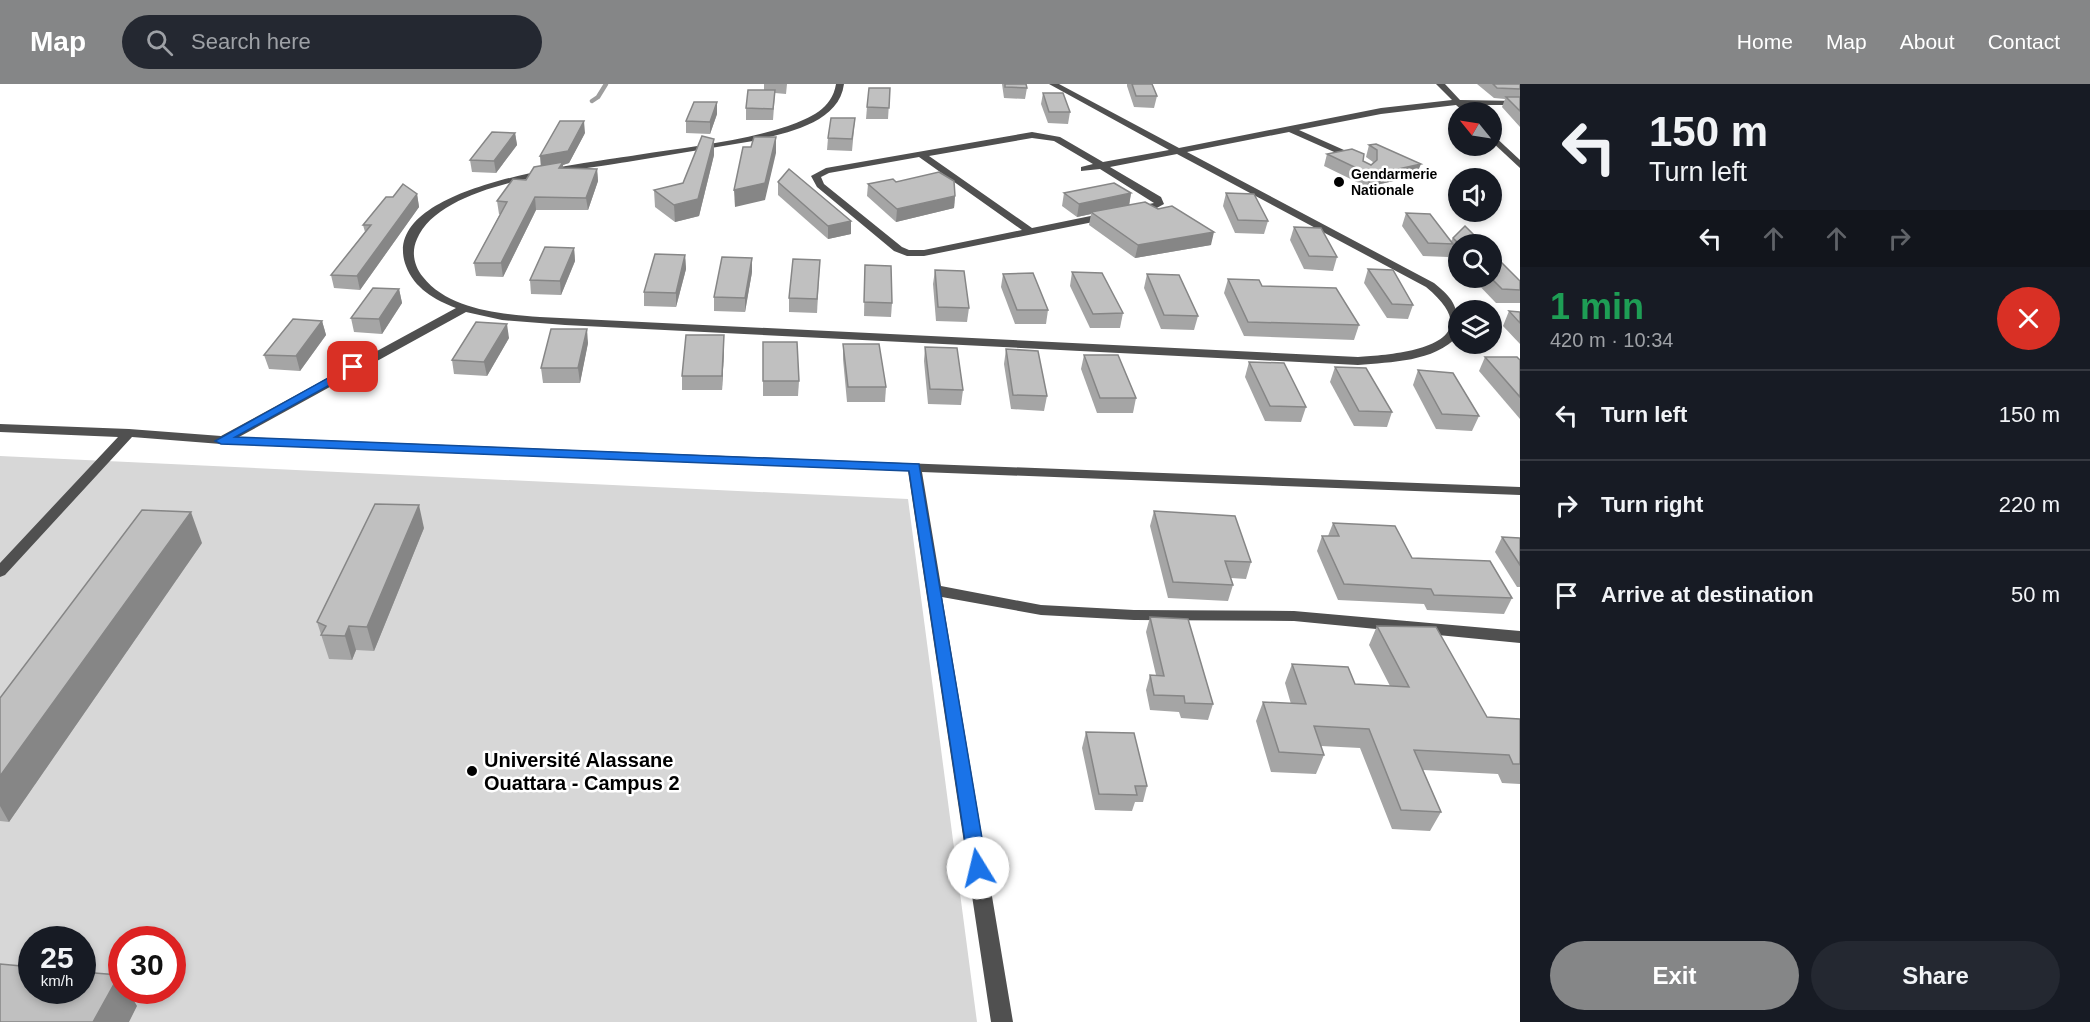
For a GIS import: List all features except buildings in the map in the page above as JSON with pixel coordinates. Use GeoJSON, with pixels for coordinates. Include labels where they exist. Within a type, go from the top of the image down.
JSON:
{"type":"FeatureCollection","features":[{"type":"Feature","properties":{"kind":"street"},"geometry":{"type":"LineString","coordinates":[[840,84],[837,98],[830,107],[789,129],[753,138],[512,179],[479,189],[449,202],[429,216],[413,234],[406,255],[411,270],[427,289],[465,308],[526,320],[1358,361],[1401,359],[1434,349],[1448,340],[1455,329],[1456,317],[1449,303],[1430,285],[1053,84]]}},
{"type":"Feature","properties":{"kind":"street"},"geometry":{"type":"LineString","coordinates":[[1440,84],[1458,102]]}},
{"type":"Feature","properties":{"kind":"street"},"geometry":{"type":"LineString","coordinates":[[1084,170],[1381,111],[1448,103]]}},
{"type":"Feature","properties":{"kind":"street"},"geometry":{"type":"LineString","coordinates":[[1502,103],[1520,103]]}},
{"type":"Feature","properties":{"kind":"street"},"geometry":{"type":"LineString","coordinates":[[1291,129],[1368,165]]}},
{"type":"Feature","properties":{"kind":"street"},"geometry":{"type":"LineString","coordinates":[[1032,135],[1045,135],[1057,139],[1103,166],[1158,199],[1159,204],[1150,208],[924,254],[907,253],[898,249],[820,185],[816,176],[826,171],[1032,135]]}},
{"type":"Feature","properties":{"kind":"street"},"geometry":{"type":"LineString","coordinates":[[1502,145],[1516,157],[1520,165]]}},
{"type":"Feature","properties":{"kind":"street"},"geometry":{"type":"LineString","coordinates":[[922,155],[1031,232]]}},
{"type":"Feature","properties":{"kind":"street"},"geometry":{"type":"LineString","coordinates":[[221,441],[465,308]]}},
{"type":"Feature","properties":{"kind":"street"},"geometry":{"type":"LineString","coordinates":[[0,428],[129,433],[221,441],[1520,491]]}},
{"type":"Feature","properties":{"kind":"street"},"geometry":{"type":"LineString","coordinates":[[0,572],[129,433]]}},
{"type":"Feature","properties":{"kind":"street"},"geometry":{"type":"LineString","coordinates":[[914,467],[1002,1022]]}},
{"type":"Feature","properties":{"kind":"street"},"geometry":{"type":"LineString","coordinates":[[934,591],[1041,610],[1134,615],[1294,616],[1520,637]]}},
{"type":"Feature","properties":{"kind":"shaded area","name":"Université Alassane Ouattara - Campus 2"},"geometry":{"type":"Polygon","coordinates":[[[0,456],[908,499],[977,1022],[0,1022],[0,456]]]}},
{"type":"Feature","properties":{"kind":"waterway"},"geometry":{"type":"LineString","coordinates":[[592,101],[598,97],[606,84]]}},
{"type":"Feature","properties":{"kind":"place","name":"Gendarmerie Nationale"},"geometry":{"type":"Point","coordinates":[1339,182]}},
{"type":"Feature","properties":{"kind":"place","name":"Université Alassane Ouattara - Campus 2"},"geometry":{"type":"Point","coordinates":[472,771]}},
{"type":"Feature","properties":{"kind":"route"},"geometry":{"type":"LineString","coordinates":[[353,367],[221,441],[914,467],[978,868]]}}]}
